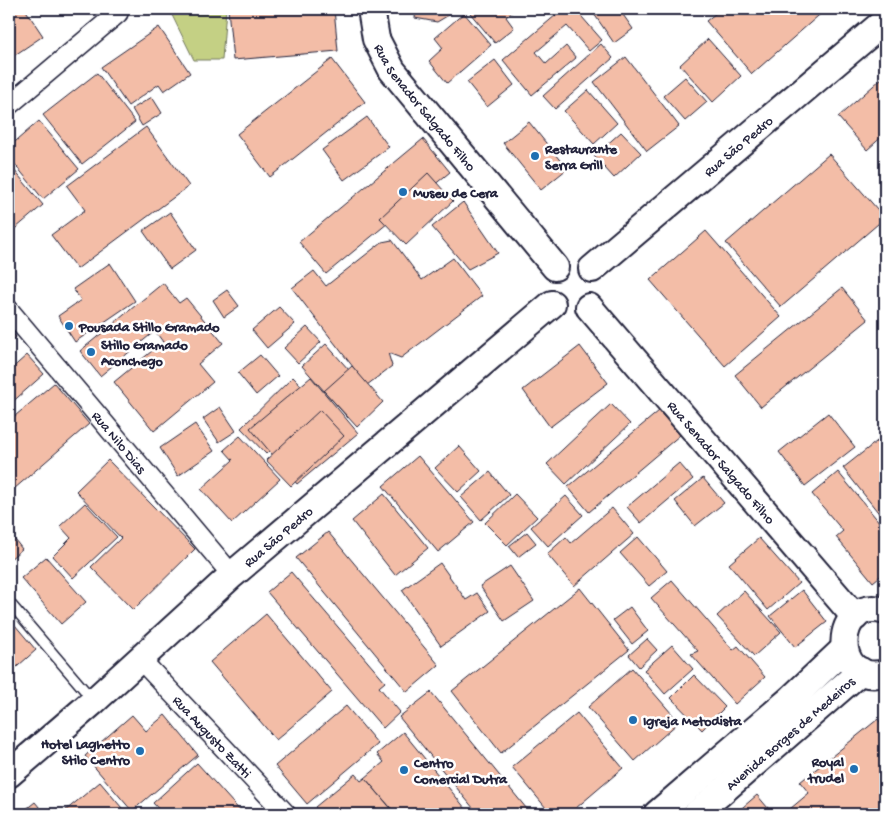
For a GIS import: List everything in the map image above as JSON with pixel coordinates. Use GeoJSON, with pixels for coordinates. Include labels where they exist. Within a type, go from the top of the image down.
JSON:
{"type":"FeatureCollection","features":[{"type":"Feature","properties":{"kind":"main road","name":"Rua Senador Salgado Filho"},"geometry":{"type":"LineString","coordinates":[[371,9],[376,39],[392,70],[555,267]]}},
{"type":"Feature","properties":{"kind":"main road","name":"Rua São Pedro"},"geometry":{"type":"LineString","coordinates":[[592,270],[885,21]]}},
{"type":"Feature","properties":{"kind":"main road"},"geometry":{"type":"LineString","coordinates":[[570,260],[585,264],[592,270],[596,277],[598,293],[589,307],[574,314],[558,310],[552,304],[547,297],[546,289],[549,273],[555,267],[561,262],[570,260]]}},
{"type":"Feature","properties":{"kind":"main road","name":"Rua São Pedro"},"geometry":{"type":"LineString","coordinates":[[9,774],[94,701],[232,575],[552,304]]}},
{"type":"Feature","properties":{"kind":"main road","name":"Rua Senador Salgado Filho"},"geometry":{"type":"LineString","coordinates":[[589,307],[855,617]]}},
{"type":"Feature","properties":{"kind":"main road"},"geometry":{"type":"LineString","coordinates":[[873,672],[848,658],[843,640],[845,632],[855,617],[862,612],[871,609],[885,611]]}},
{"type":"Feature","properties":{"kind":"main road","name":"Avenida Borges de Medeiros"},"geometry":{"type":"LineString","coordinates":[[657,814],[792,698],[844,649]]}},
{"type":"Feature","properties":{"kind":"main road","name":"Avenida Borges de Medeiros"},"geometry":{"type":"LineString","coordinates":[[696,814],[873,672]]}},
{"type":"Feature","properties":{"kind":"street"},"geometry":{"type":"LineString","coordinates":[[9,104],[118,13]]}},
{"type":"Feature","properties":{"kind":"street","name":"Rua Nilo Dias"},"geometry":{"type":"LineString","coordinates":[[9,310],[232,575]]}},
{"type":"Feature","properties":{"kind":"street","name":"Rua Augusto Zatti"},"geometry":{"type":"LineString","coordinates":[[140,659],[286,814]]}},
{"type":"Feature","properties":{"kind":"lane"},"geometry":{"type":"LineString","coordinates":[[9,602],[94,701]]}},
{"type":"Feature","properties":{"kind":"green space"},"geometry":{"type":"Polygon","coordinates":[[[169,9],[226,9],[222,60],[194,60],[169,9]]]}},
{"type":"Feature","properties":{"kind":"building"},"geometry":{"type":"Polygon","coordinates":[[[9,9],[25,9],[43,36],[9,59],[9,9]]]}},
{"type":"Feature","properties":{"kind":"building"},"geometry":{"type":"Polygon","coordinates":[[[228,9],[334,9],[338,51],[233,60],[228,9]]]}},
{"type":"Feature","properties":{"kind":"building"},"geometry":{"type":"Polygon","coordinates":[[[416,9],[459,9],[437,22],[415,18],[416,9]]]}},
{"type":"Feature","properties":{"kind":"building"},"geometry":{"type":"Polygon","coordinates":[[[475,9],[515,9],[506,17],[514,28],[495,43],[470,13],[475,9]]]}},
{"type":"Feature","properties":{"kind":"building"},"geometry":{"type":"Polygon","coordinates":[[[563,9],[575,9],[602,40],[589,51],[567,26],[536,52],[546,64],[566,46],[576,58],[532,95],[503,60],[563,9]]]}},
{"type":"Feature","properties":{"kind":"building"},"geometry":{"type":"Polygon","coordinates":[[[602,9],[619,9],[633,29],[614,43],[594,14],[602,9]]]}},
{"type":"Feature","properties":{"kind":"building"},"geometry":{"type":"Polygon","coordinates":[[[721,9],[826,9],[752,74],[706,21],[721,9]]]}},
{"type":"Feature","properties":{"kind":"building"},"geometry":{"type":"Polygon","coordinates":[[[464,13],[491,45],[447,83],[429,61],[443,48],[435,38],[464,13]]]}},
{"type":"Feature","properties":{"kind":"building"},"geometry":{"type":"Polygon","coordinates":[[[159,27],[190,73],[164,91],[159,84],[128,106],[101,67],[159,27]]]}},
{"type":"Feature","properties":{"kind":"building"},"geometry":{"type":"Polygon","coordinates":[[[708,39],[741,76],[713,102],[680,65],[708,39]]]}},
{"type":"Feature","properties":{"kind":"building"},"geometry":{"type":"Polygon","coordinates":[[[601,44],[613,58],[555,109],[543,96],[601,44]]]}},
{"type":"Feature","properties":{"kind":"building"},"geometry":{"type":"Polygon","coordinates":[[[626,57],[679,126],[647,151],[594,82],[626,57]]]}},
{"type":"Feature","properties":{"kind":"building"},"geometry":{"type":"Polygon","coordinates":[[[332,59],[365,102],[270,177],[237,134],[332,59]]]}},
{"type":"Feature","properties":{"kind":"building"},"geometry":{"type":"Polygon","coordinates":[[[495,60],[514,85],[487,107],[467,82],[495,60]]]}},
{"type":"Feature","properties":{"kind":"building"},"geometry":{"type":"Polygon","coordinates":[[[97,73],[135,122],[82,164],[43,115],[97,73]]]}},
{"type":"Feature","properties":{"kind":"building"},"geometry":{"type":"Polygon","coordinates":[[[685,77],[707,102],[685,121],[663,96],[685,77]]]}},
{"type":"Feature","properties":{"kind":"building"},"geometry":{"type":"Polygon","coordinates":[[[882,78],[885,82],[885,134],[867,150],[838,117],[882,78]]]}},
{"type":"Feature","properties":{"kind":"building"},"geometry":{"type":"Polygon","coordinates":[[[588,90],[617,123],[594,144],[564,111],[588,90]]]}},
{"type":"Feature","properties":{"kind":"building"},"geometry":{"type":"Polygon","coordinates":[[[152,97],[162,113],[142,126],[132,109],[152,97]]]}},
{"type":"Feature","properties":{"kind":"building"},"geometry":{"type":"Polygon","coordinates":[[[367,117],[389,147],[344,180],[322,150],[367,117]]]}},
{"type":"Feature","properties":{"kind":"building"},"geometry":{"type":"Polygon","coordinates":[[[39,121],[79,169],[43,199],[9,157],[9,147],[39,121]]]}},
{"type":"Feature","properties":{"kind":"building","name":"Restaurante Serra Grill"},"geometry":{"type":"Polygon","coordinates":[[[529,122],[567,169],[541,190],[503,143],[529,122]]]}},
{"type":"Feature","properties":{"kind":"building"},"geometry":{"type":"Polygon","coordinates":[[[146,127],[189,186],[77,269],[51,235],[85,210],[67,186],[146,127]]]}},
{"type":"Feature","properties":{"kind":"building"},"geometry":{"type":"Polygon","coordinates":[[[621,132],[641,153],[614,178],[594,156],[621,132]]]}},
{"type":"Feature","properties":{"kind":"building"},"geometry":{"type":"Polygon","coordinates":[[[423,139],[450,172],[326,274],[299,242],[423,139]]]}},
{"type":"Feature","properties":{"kind":"building"},"geometry":{"type":"Polygon","coordinates":[[[829,154],[885,218],[781,307],[726,243],[829,154]]]}},
{"type":"Feature","properties":{"kind":"building"},"geometry":{"type":"Polygon","coordinates":[[[9,164],[43,205],[9,234],[9,164]]]}},
{"type":"Feature","properties":{"kind":"building"},"geometry":{"type":"Polygon","coordinates":[[[428,173],[453,201],[406,245],[380,218],[428,173]]]}},
{"type":"Feature","properties":{"kind":"building"},"geometry":{"type":"Polygon","coordinates":[[[463,202],[498,253],[468,269],[432,227],[463,202]]]}},
{"type":"Feature","properties":{"kind":"building"},"geometry":{"type":"Polygon","coordinates":[[[170,212],[196,250],[170,269],[143,231],[170,212]]]}},
{"type":"Feature","properties":{"kind":"building"},"geometry":{"type":"Polygon","coordinates":[[[706,231],[781,317],[725,366],[650,280],[706,231]]]}},
{"type":"Feature","properties":{"kind":"building"},"geometry":{"type":"Polygon","coordinates":[[[392,240],[422,280],[453,258],[482,296],[401,358],[388,353],[392,366],[367,385],[292,288],[314,271],[326,286],[382,242],[392,240]]]}},
{"type":"Feature","properties":{"kind":"building"},"geometry":{"type":"Polygon","coordinates":[[[110,263],[135,301],[75,342],[58,316],[81,300],[73,289],[110,263]]]}},
{"type":"Feature","properties":{"kind":"building"},"geometry":{"type":"Polygon","coordinates":[[[163,283],[179,303],[186,298],[223,343],[198,364],[213,382],[154,431],[114,382],[163,342],[155,331],[100,376],[80,351],[163,283]]]}},
{"type":"Feature","properties":{"kind":"building"},"geometry":{"type":"Polygon","coordinates":[[[842,288],[868,320],[761,407],[735,375],[842,288]]]}},
{"type":"Feature","properties":{"kind":"building"},"geometry":{"type":"Polygon","coordinates":[[[227,290],[239,306],[224,317],[213,300],[227,290]]]}},
{"type":"Feature","properties":{"kind":"building"},"geometry":{"type":"Polygon","coordinates":[[[279,307],[295,324],[267,348],[252,330],[279,307]]]}},
{"type":"Feature","properties":{"kind":"building"},"geometry":{"type":"Polygon","coordinates":[[[307,327],[321,342],[298,363],[284,348],[307,327]]]}},
{"type":"Feature","properties":{"kind":"building"},"geometry":{"type":"Polygon","coordinates":[[[9,329],[16,337],[9,344],[9,329]]]}},
{"type":"Feature","properties":{"kind":"building"},"geometry":{"type":"Polygon","coordinates":[[[326,344],[372,396],[348,418],[302,366],[326,344]]]}},
{"type":"Feature","properties":{"kind":"building"},"geometry":{"type":"Polygon","coordinates":[[[580,346],[608,383],[550,427],[523,390],[580,346]]]}},
{"type":"Feature","properties":{"kind":"building"},"geometry":{"type":"Polygon","coordinates":[[[27,355],[44,374],[9,405],[9,371],[27,355]]]}},
{"type":"Feature","properties":{"kind":"building"},"geometry":{"type":"Polygon","coordinates":[[[260,355],[278,376],[256,395],[238,373],[260,355]]]}},
{"type":"Feature","properties":{"kind":"building"},"geometry":{"type":"Polygon","coordinates":[[[352,366],[383,402],[357,427],[324,391],[352,366]]]}},
{"type":"Feature","properties":{"kind":"building"},"geometry":{"type":"Polygon","coordinates":[[[293,377],[318,403],[266,454],[241,428],[293,377]]]}},
{"type":"Feature","properties":{"kind":"building"},"geometry":{"type":"Polygon","coordinates":[[[311,377],[358,433],[297,484],[250,428],[311,377]]]}},
{"type":"Feature","properties":{"kind":"building"},"geometry":{"type":"Polygon","coordinates":[[[54,383],[89,424],[14,489],[9,484],[9,421],[54,383]]]}},
{"type":"Feature","properties":{"kind":"building"},"geometry":{"type":"Polygon","coordinates":[[[611,404],[630,424],[566,484],[547,464],[611,404]]]}},
{"type":"Feature","properties":{"kind":"building"},"geometry":{"type":"Polygon","coordinates":[[[220,407],[236,431],[219,442],[203,419],[220,407]]]}},
{"type":"Feature","properties":{"kind":"building"},"geometry":{"type":"Polygon","coordinates":[[[320,410],[344,436],[291,486],[266,460],[320,410]]]}},
{"type":"Feature","properties":{"kind":"building"},"geometry":{"type":"Polygon","coordinates":[[[659,411],[680,435],[589,512],[568,487],[659,411]]]}},
{"type":"Feature","properties":{"kind":"building"},"geometry":{"type":"Polygon","coordinates":[[[828,413],[855,447],[805,486],[779,452],[828,413]]]}},
{"type":"Feature","properties":{"kind":"building"},"geometry":{"type":"Polygon","coordinates":[[[195,424],[214,451],[178,476],[160,448],[195,424]]]}},
{"type":"Feature","properties":{"kind":"building"},"geometry":{"type":"Polygon","coordinates":[[[240,436],[280,479],[232,523],[201,489],[233,460],[224,450],[240,436]]]}},
{"type":"Feature","properties":{"kind":"building"},"geometry":{"type":"Polygon","coordinates":[[[881,438],[885,444],[885,521],[843,468],[881,438]]]}},
{"type":"Feature","properties":{"kind":"building"},"geometry":{"type":"Polygon","coordinates":[[[459,446],[481,471],[458,492],[435,468],[459,446]]]}},
{"type":"Feature","properties":{"kind":"building"},"geometry":{"type":"Polygon","coordinates":[[[418,456],[474,522],[438,552],[383,486],[418,456]]]}},
{"type":"Feature","properties":{"kind":"building"},"geometry":{"type":"Polygon","coordinates":[[[108,460],[195,549],[133,610],[91,567],[121,538],[76,491],[108,460]]]}},
{"type":"Feature","properties":{"kind":"building"},"geometry":{"type":"Polygon","coordinates":[[[679,463],[693,479],[641,523],[627,507],[679,463]]]}},
{"type":"Feature","properties":{"kind":"building"},"geometry":{"type":"Polygon","coordinates":[[[490,472],[509,495],[481,520],[461,497],[490,472]]]}},
{"type":"Feature","properties":{"kind":"building"},"geometry":{"type":"Polygon","coordinates":[[[838,472],[885,529],[885,572],[873,582],[836,537],[843,531],[812,494],[838,472]]]}},
{"type":"Feature","properties":{"kind":"building"},"geometry":{"type":"Polygon","coordinates":[[[703,478],[724,503],[695,526],[675,501],[703,478]]]}},
{"type":"Feature","properties":{"kind":"building"},"geometry":{"type":"Polygon","coordinates":[[[384,494],[428,548],[395,575],[352,521],[384,494]]]}},
{"type":"Feature","properties":{"kind":"building"},"geometry":{"type":"Polygon","coordinates":[[[515,494],[537,517],[507,545],[485,523],[515,494]]]}},
{"type":"Feature","properties":{"kind":"building"},"geometry":{"type":"Polygon","coordinates":[[[566,496],[583,515],[548,546],[531,527],[566,496]]]}},
{"type":"Feature","properties":{"kind":"building"},"geometry":{"type":"Polygon","coordinates":[[[85,503],[117,537],[73,578],[53,556],[71,538],[60,526],[85,503]]]}},
{"type":"Feature","properties":{"kind":"building"},"geometry":{"type":"Polygon","coordinates":[[[612,508],[634,534],[574,586],[547,554],[566,537],[571,543],[612,508]]]}},
{"type":"Feature","properties":{"kind":"building"},"geometry":{"type":"Polygon","coordinates":[[[9,532],[22,549],[9,560],[9,532]]]}},
{"type":"Feature","properties":{"kind":"building"},"geometry":{"type":"Polygon","coordinates":[[[328,532],[439,665],[407,692],[296,558],[328,532]]]}},
{"type":"Feature","properties":{"kind":"building"},"geometry":{"type":"Polygon","coordinates":[[[527,532],[536,543],[518,557],[509,546],[527,532]]]}},
{"type":"Feature","properties":{"kind":"building"},"geometry":{"type":"Polygon","coordinates":[[[638,537],[667,571],[649,586],[620,553],[638,537]]]}},
{"type":"Feature","properties":{"kind":"building"},"geometry":{"type":"Polygon","coordinates":[[[759,538],[799,583],[768,610],[729,564],[759,538]]]}},
{"type":"Feature","properties":{"kind":"building"},"geometry":{"type":"Polygon","coordinates":[[[46,557],[86,602],[61,624],[21,578],[46,557]]]}},
{"type":"Feature","properties":{"kind":"building"},"geometry":{"type":"Polygon","coordinates":[[[440,563],[466,600],[477,593],[490,611],[441,646],[402,590],[440,563]]]}},
{"type":"Feature","properties":{"kind":"building"},"geometry":{"type":"Polygon","coordinates":[[[510,566],[534,601],[504,621],[480,586],[510,566]]]}},
{"type":"Feature","properties":{"kind":"building"},"geometry":{"type":"Polygon","coordinates":[[[291,572],[385,682],[379,687],[400,712],[383,728],[267,592],[291,572]]]}},
{"type":"Feature","properties":{"kind":"building"},"geometry":{"type":"Polygon","coordinates":[[[672,580],[733,650],[738,646],[765,677],[735,704],[691,654],[698,651],[651,598],[672,580]]]}},
{"type":"Feature","properties":{"kind":"building"},"geometry":{"type":"Polygon","coordinates":[[[580,588],[629,650],[501,753],[452,691],[580,588]]]}},
{"type":"Feature","properties":{"kind":"building"},"geometry":{"type":"Polygon","coordinates":[[[802,590],[827,622],[795,647],[770,616],[802,590]]]}},
{"type":"Feature","properties":{"kind":"building"},"geometry":{"type":"Polygon","coordinates":[[[744,591],[781,632],[754,656],[717,616],[744,591]]]}},
{"type":"Feature","properties":{"kind":"building"},"geometry":{"type":"Polygon","coordinates":[[[630,607],[648,631],[632,644],[613,620],[630,607]]]}},
{"type":"Feature","properties":{"kind":"building"},"geometry":{"type":"Polygon","coordinates":[[[266,614],[332,692],[276,740],[210,662],[266,614]]]}},
{"type":"Feature","properties":{"kind":"building"},"geometry":{"type":"Polygon","coordinates":[[[9,618],[36,650],[10,673],[9,672],[9,618]]]}},
{"type":"Feature","properties":{"kind":"building"},"geometry":{"type":"Polygon","coordinates":[[[647,639],[657,650],[639,667],[629,655],[647,639]]]}},
{"type":"Feature","properties":{"kind":"building"},"geometry":{"type":"Polygon","coordinates":[[[672,645],[693,669],[665,694],[644,670],[672,645]]]}},
{"type":"Feature","properties":{"kind":"building"},"geometry":{"type":"Polygon","coordinates":[[[632,668],[679,722],[635,761],[588,707],[632,668]]]}},
{"type":"Feature","properties":{"kind":"building"},"geometry":{"type":"Polygon","coordinates":[[[694,675],[725,707],[702,730],[671,698],[694,675]]]}},
{"type":"Feature","properties":{"kind":"building"},"geometry":{"type":"Polygon","coordinates":[[[431,692],[531,814],[478,814],[399,717],[431,692]]]}},
{"type":"Feature","properties":{"kind":"building"},"geometry":{"type":"Polygon","coordinates":[[[346,706],[378,744],[307,804],[275,766],[346,706]]]}},
{"type":"Feature","properties":{"kind":"building"},"geometry":{"type":"Polygon","coordinates":[[[577,713],[623,768],[569,814],[551,814],[512,767],[577,713]]]}},
{"type":"Feature","properties":{"kind":"building"},"geometry":{"type":"Polygon","coordinates":[[[132,715],[146,731],[165,715],[198,755],[132,811],[85,756],[132,715]]]}},
{"type":"Feature","properties":{"kind":"building"},"geometry":{"type":"Polygon","coordinates":[[[878,719],[885,729],[885,814],[784,814],[809,793],[800,782],[878,719]]]}},
{"type":"Feature","properties":{"kind":"building","name":"Centro Comercial Dutra"},"geometry":{"type":"Polygon","coordinates":[[[403,732],[470,814],[396,814],[365,778],[384,762],[377,754],[403,732]]]}},
{"type":"Feature","properties":{"kind":"building"},"geometry":{"type":"Polygon","coordinates":[[[197,763],[243,814],[163,814],[153,803],[197,763]]]}},
{"type":"Feature","properties":{"kind":"building"},"geometry":{"type":"Polygon","coordinates":[[[355,774],[361,781],[365,778],[393,811],[389,814],[320,814],[315,807],[355,774]]]}},
{"type":"Feature","properties":{"kind":"building"},"geometry":{"type":"Polygon","coordinates":[[[100,782],[127,814],[68,814],[65,811],[100,782]]]}},
{"type":"Feature","properties":{"kind":"building"},"geometry":{"type":"Polygon","coordinates":[[[757,795],[773,814],[736,813],[757,795]]]}},
{"type":"Feature","properties":{"kind":"building"},"geometry":{"type":"Polygon","coordinates":[[[35,802],[45,814],[20,814],[35,802]]]}},
{"type":"Feature","properties":{"kind":"place","name":"Restaurante Serra Grill"},"geometry":{"type":"Point","coordinates":[535,156]}},
{"type":"Feature","properties":{"kind":"place","name":"Museu de Cera"},"geometry":{"type":"Point","coordinates":[403,192]}},
{"type":"Feature","properties":{"kind":"place","name":"Pousada Stillo Gramado"},"geometry":{"type":"Point","coordinates":[69,326]}},
{"type":"Feature","properties":{"kind":"place","name":"Stillo Gramado Aconchego"},"geometry":{"type":"Point","coordinates":[91,352]}},
{"type":"Feature","properties":{"kind":"place","name":"Igreja Metodista"},"geometry":{"type":"Point","coordinates":[633,720]}},
{"type":"Feature","properties":{"kind":"place","name":"Hotel Laghetto Stilo Centro"},"geometry":{"type":"Point","coordinates":[140,751]}},
{"type":"Feature","properties":{"kind":"place","name":"Royal trudel"},"geometry":{"type":"Point","coordinates":[854,769]}},
{"type":"Feature","properties":{"kind":"place","name":"Centro Comercial Dutra"},"geometry":{"type":"Point","coordinates":[404,770]}}]}
